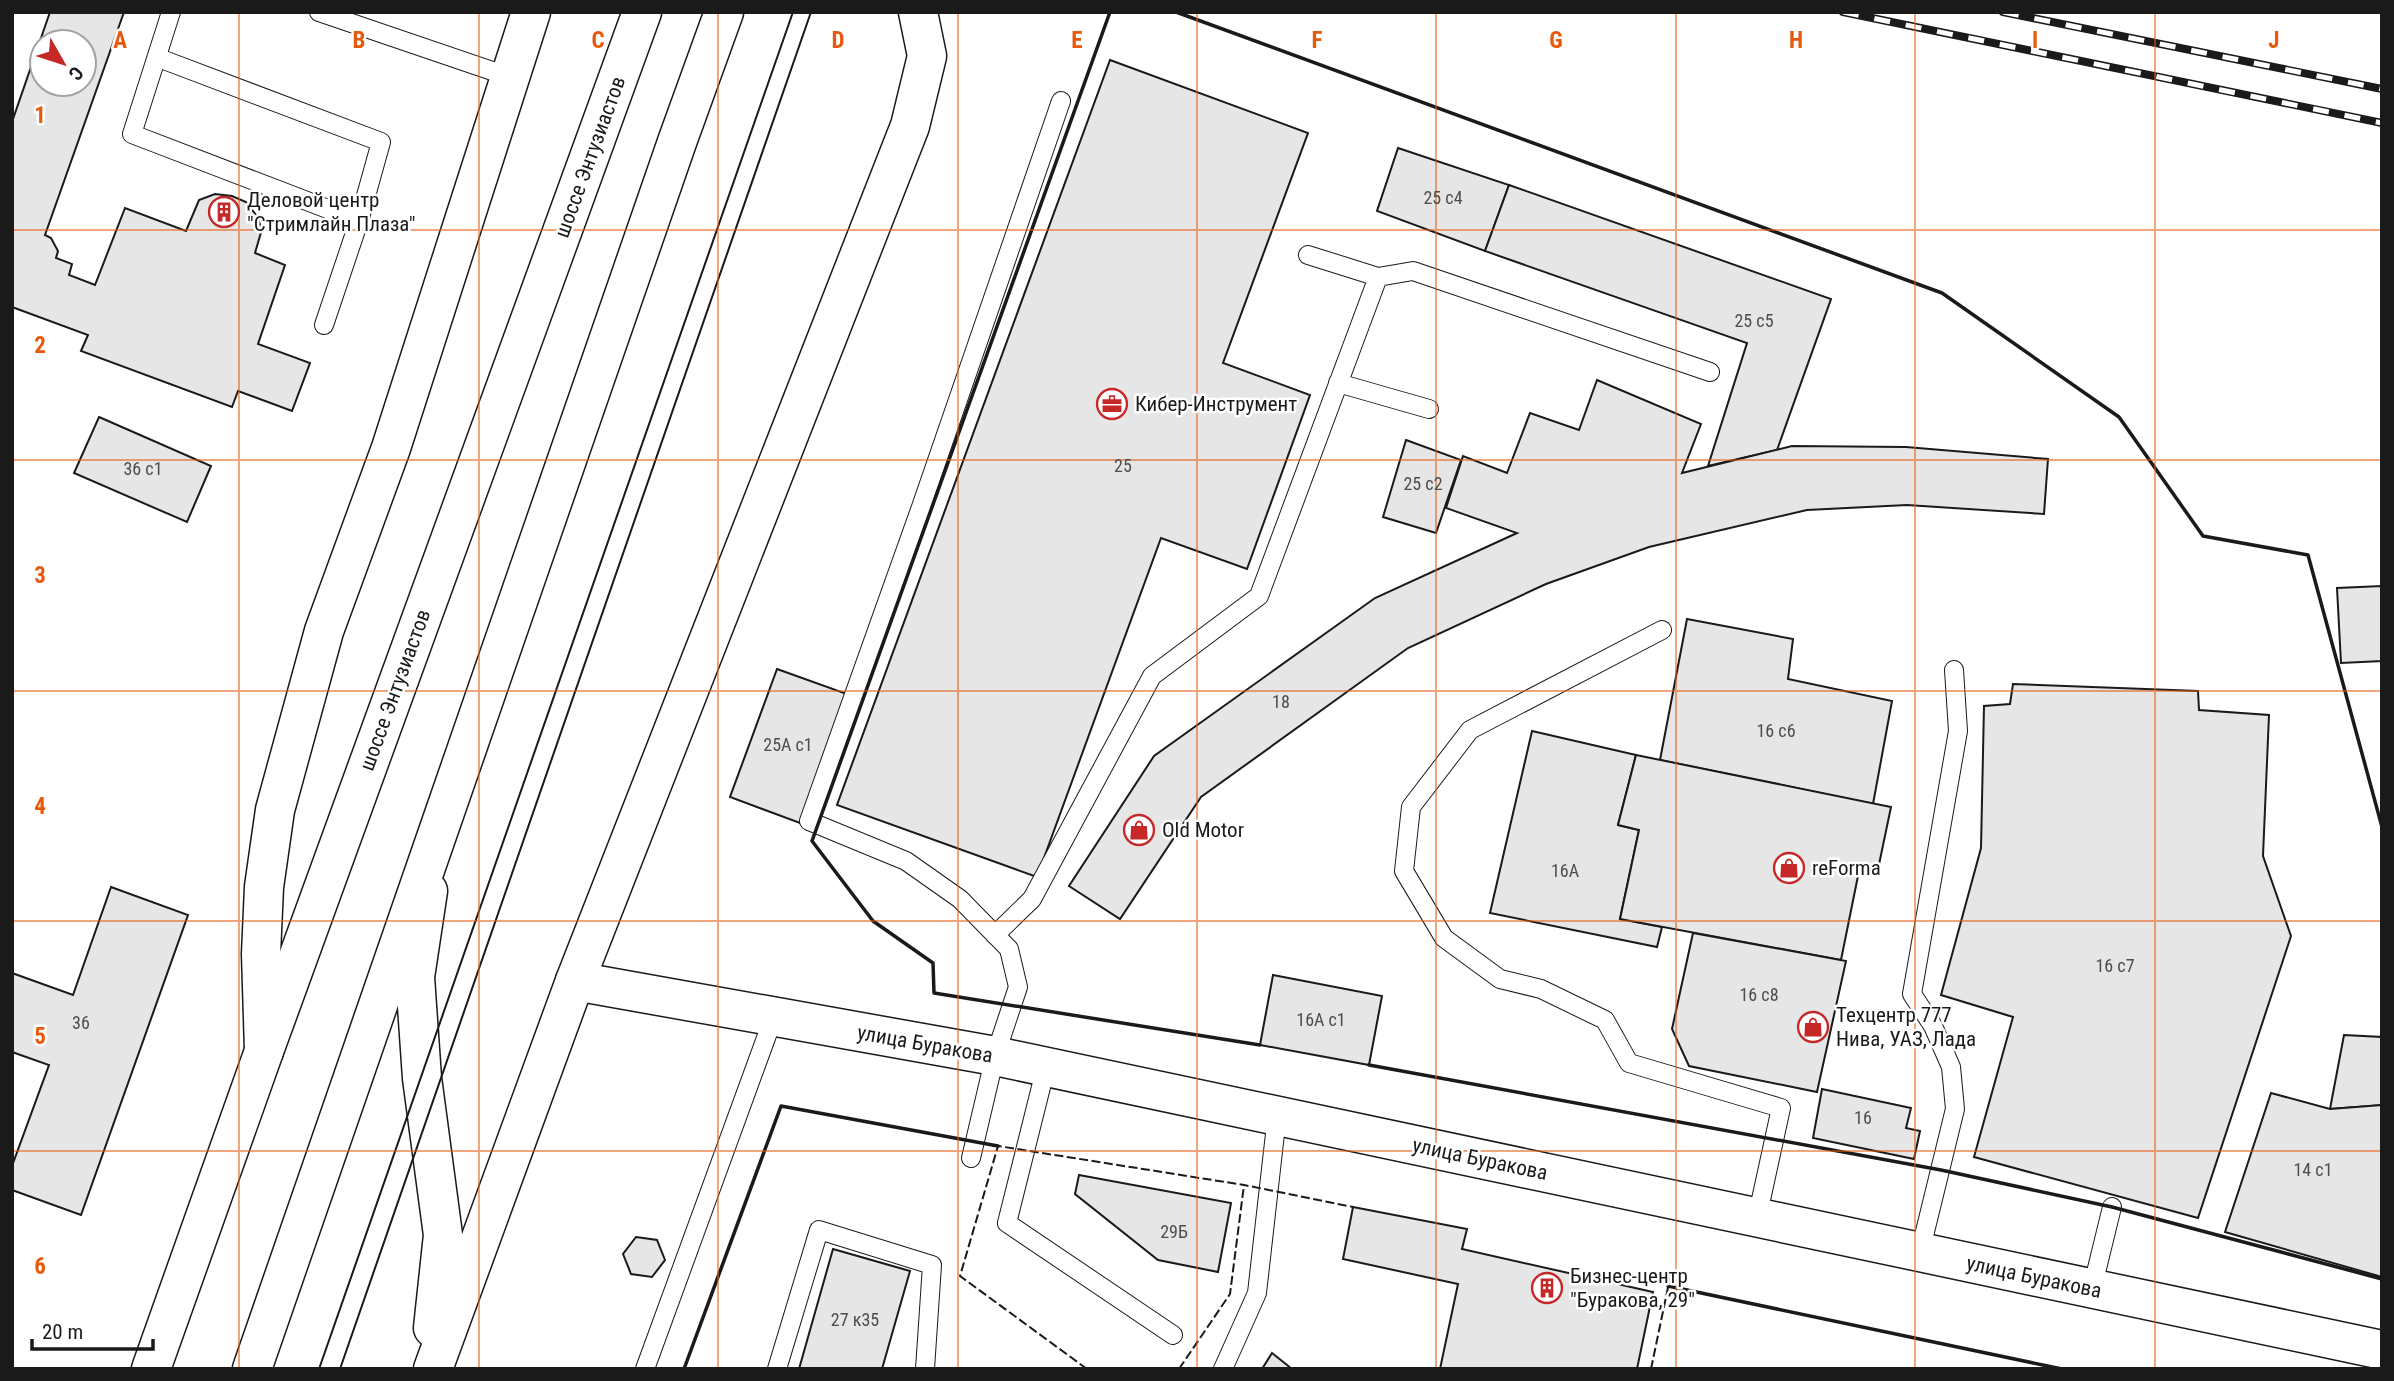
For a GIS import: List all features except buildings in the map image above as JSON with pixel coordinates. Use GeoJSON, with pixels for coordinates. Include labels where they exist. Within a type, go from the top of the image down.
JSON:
{"type":"FeatureCollection","features":[{"type":"Feature","properties":{"kind":"main road"},"geometry":{"type":"LineString","coordinates":[[264,1051],[261,954],[264,887],[275,810],[324,631],[391,448],[531,12]]}},
{"type":"Feature","properties":{"kind":"main road","name":"шоссе Энтузиастов"},"geometry":{"type":"LineString","coordinates":[[151,1369],[642,12]]}},
{"type":"Feature","properties":{"kind":"main road"},"geometry":{"type":"LineString","coordinates":[[252,1369],[724,12]]}},
{"type":"Feature","properties":{"kind":"main road"},"geometry":{"type":"LineString","coordinates":[[431,1369],[575,981],[910,126],[927,56],[918,12]]}},
{"type":"Feature","properties":{"kind":"main road"},"geometry":{"type":"LineString","coordinates":[[431,1369],[443,1235],[422,1078],[415,977],[437,836]]}},
{"type":"Feature","properties":{"kind":"main road","name":"улица Буракова"},"geometry":{"type":"LineString","coordinates":[[575,981],[995,1056],[2382,1350]]}},
{"type":"Feature","properties":{"kind":"lane"},"geometry":{"type":"LineString","coordinates":[[171,12],[132,134],[359,221]]}},
{"type":"Feature","properties":{"kind":"lane"},"geometry":{"type":"LineString","coordinates":[[319,12],[510,77]]}},
{"type":"Feature","properties":{"kind":"lane"},"geometry":{"type":"LineString","coordinates":[[164,60],[381,142],[359,221],[324,326]]}},
{"type":"Feature","properties":{"kind":"lane"},"geometry":{"type":"LineString","coordinates":[[971,1158],[995,1056],[1018,987],[1009,949],[960,899],[906,861],[809,821],[926,494],[1061,102]]}},
{"type":"Feature","properties":{"kind":"lane"},"geometry":{"type":"LineString","coordinates":[[1308,255],[1378,277],[1413,271],[1710,372]]}},
{"type":"Feature","properties":{"kind":"lane"},"geometry":{"type":"LineString","coordinates":[[995,935],[1032,899],[1152,676],[1259,596],[1378,277]]}},
{"type":"Feature","properties":{"kind":"lane"},"geometry":{"type":"LineString","coordinates":[[1338,383],[1429,409]]}},
{"type":"Feature","properties":{"kind":"lane"},"geometry":{"type":"LineString","coordinates":[[1662,630],[1470,730],[1411,807],[1404,871],[1444,938],[1500,979],[1541,989],[1605,1020],[1629,1063],[1781,1108],[1757,1218]]}},
{"type":"Feature","properties":{"kind":"lane"},"geometry":{"type":"LineString","coordinates":[[1920,1252],[1955,1109],[1951,1067],[1933,1026],[1912,994],[1958,731],[1954,670]]}},
{"type":"Feature","properties":{"kind":"lane"},"geometry":{"type":"LineString","coordinates":[[645,1369],[774,1016]]}},
{"type":"Feature","properties":{"kind":"lane"},"geometry":{"type":"LineString","coordinates":[[1046,1067],[1007,1223],[1173,1335]]}},
{"type":"Feature","properties":{"kind":"lane"},"geometry":{"type":"LineString","coordinates":[[1223,1369],[1257,1293],[1277,1116]]}},
{"type":"Feature","properties":{"kind":"lane"},"geometry":{"type":"LineString","coordinates":[[2092,1289],[2112,1207]]}},
{"type":"Feature","properties":{"kind":"lane"},"geometry":{"type":"LineString","coordinates":[[777,1369],[819,1230],[932,1265],[925,1369]]}},
{"type":"Feature","properties":{"kind":"tram line"},"geometry":{"type":"LineString","coordinates":[[319,1369],[793,12]]}},
{"type":"Feature","properties":{"kind":"tram line"},"geometry":{"type":"LineString","coordinates":[[340,1369],[811,12]]}},
{"type":"Feature","properties":{"kind":"railway"},"geometry":{"type":"LineString","coordinates":[[1843,12],[2382,123]]}},
{"type":"Feature","properties":{"kind":"railway"},"geometry":{"type":"LineString","coordinates":[[2003,12],[2382,89]]}},
{"type":"Feature","properties":{"kind":"fence"},"geometry":{"type":"LineString","coordinates":[[1087,1369],[960,1276],[998,1146],[1244,1185],[1353,1207]]}},
{"type":"Feature","properties":{"kind":"fence"},"geometry":{"type":"LineString","coordinates":[[1179,1369],[1230,1294],[1244,1185]]}},
{"type":"Feature","properties":{"kind":"fence"},"geometry":{"type":"LineString","coordinates":[[1651,1369],[1671,1273]]}},
{"type":"Feature","properties":{"kind":"wall"},"geometry":{"type":"LineString","coordinates":[[1110,12],[812,841],[873,921],[933,963],[934,993],[1260,1045]]}},
{"type":"Feature","properties":{"kind":"wall"},"geometry":{"type":"LineString","coordinates":[[1176,12],[1942,293],[2119,417],[2203,536],[2308,555],[2382,827]]}},
{"type":"Feature","properties":{"kind":"wall"},"geometry":{"type":"LineString","coordinates":[[1369,1065],[1941,1170],[2112,1207],[2382,1279]]}},
{"type":"Feature","properties":{"kind":"wall"},"geometry":{"type":"LineString","coordinates":[[684,1369],[781,1106],[998,1146]]}},
{"type":"Feature","properties":{"kind":"wall"},"geometry":{"type":"LineString","coordinates":[[1668,1286],[2062,1369]]}},
{"type":"Feature","properties":{"kind":"place","name":"Деловой центр \"Стримлайн Плаза\""},"geometry":{"type":"Point","coordinates":[224,212]}},
{"type":"Feature","properties":{"kind":"place","name":"Кибер-Инструмент"},"geometry":{"type":"Point","coordinates":[1112,404]}},
{"type":"Feature","properties":{"kind":"place","name":"Old Motor"},"geometry":{"type":"Point","coordinates":[1139,830]}},
{"type":"Feature","properties":{"kind":"place","name":"reForma"},"geometry":{"type":"Point","coordinates":[1789,868]}},
{"type":"Feature","properties":{"kind":"place","name":"Техцентр 777 Нива, УАЗ, Лада"},"geometry":{"type":"Point","coordinates":[1813,1027]}},
{"type":"Feature","properties":{"kind":"place","name":"Бизнес-центр \"Буракова, 29\""},"geometry":{"type":"Point","coordinates":[1547,1288]}}]}
